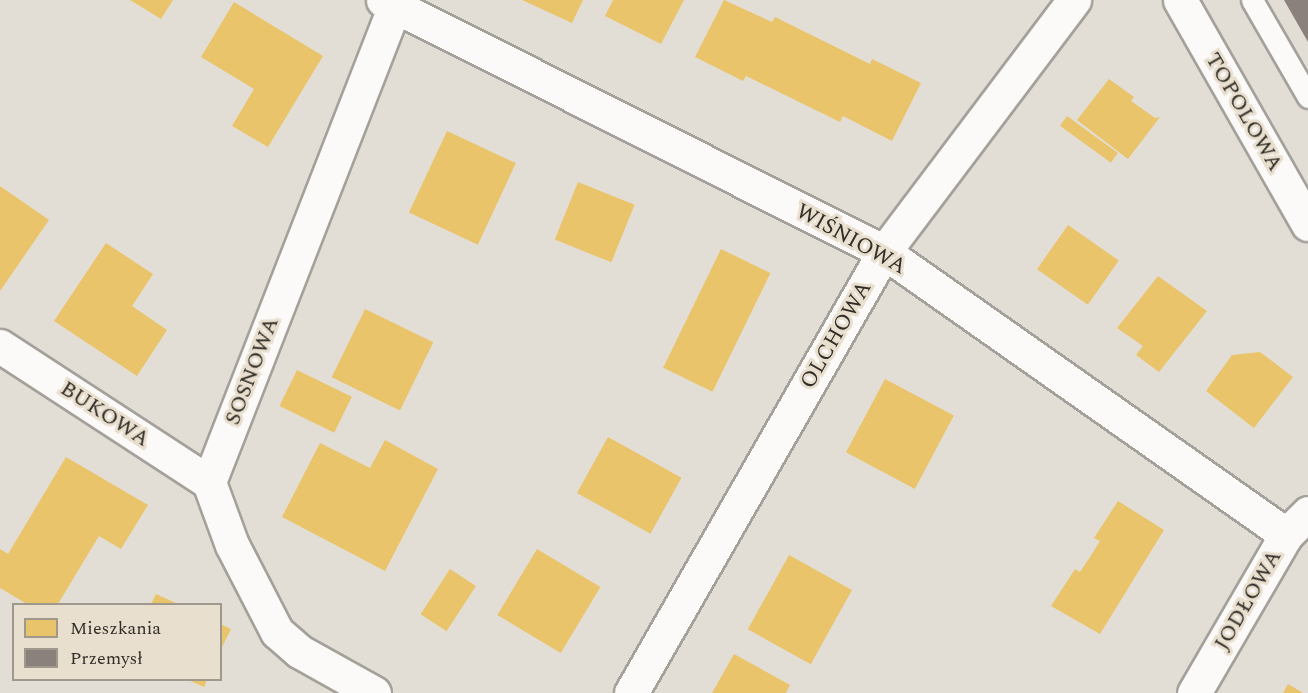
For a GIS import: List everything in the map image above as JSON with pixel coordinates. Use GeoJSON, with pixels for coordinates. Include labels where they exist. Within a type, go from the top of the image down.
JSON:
{"type":"FeatureCollection","features":[{"type":"Feature","properties":{"kind":"street","name":"OLCHOWA"},"geometry":{"type":"LineString","coordinates":[[632,693],[884,252],[1074,0]]}},
{"type":"Feature","properties":{"kind":"street","name":"TOPOLOWA"},"geometry":{"type":"LineString","coordinates":[[1179,0],[1308,224]]}},
{"type":"Feature","properties":{"kind":"street","name":"WIŚNIOWA"},"geometry":{"type":"LineString","coordinates":[[391,2],[884,252],[1297,524]]}},
{"type":"Feature","properties":{"kind":"street","name":"SOSNOWA"},"geometry":{"type":"LineString","coordinates":[[209,482],[391,2]]}},
{"type":"Feature","properties":{"kind":"street","name":"BUKOWA"},"geometry":{"type":"LineString","coordinates":[[0,346],[209,482]]}},
{"type":"Feature","properties":{"kind":"street"},"geometry":{"type":"LineString","coordinates":[[209,482],[232,545],[277,632],[299,651],[374,693]]}},
{"type":"Feature","properties":{"kind":"street","name":"JODŁOWA"},"geometry":{"type":"LineString","coordinates":[[1194,693],[1297,524]]}},
{"type":"Feature","properties":{"kind":"lane"},"geometry":{"type":"LineString","coordinates":[[1252,0],[1308,97]]}},
{"type":"Feature","properties":{"kind":"building: Mieszkania"},"geometry":{"type":"Polygon","coordinates":[[[130,0],[173,0],[161,19],[130,0]]]}},
{"type":"Feature","properties":{"kind":"building: Mieszkania"},"geometry":{"type":"Polygon","coordinates":[[[522,0],[583,0],[572,23],[522,0]]]}},
{"type":"Feature","properties":{"kind":"building: Mieszkania"},"geometry":{"type":"Polygon","coordinates":[[[613,0],[684,0],[661,44],[605,16],[613,0]]]}},
{"type":"Feature","properties":{"kind":"building: Mieszkania"},"geometry":{"type":"Polygon","coordinates":[[[724,0],[772,22],[775,17],[870,64],[872,59],[921,83],[892,141],[843,116],[840,122],[746,76],[743,81],[695,57],[724,0]]]}},
{"type":"Feature","properties":{"kind":"building: Mieszkania"},"geometry":{"type":"Polygon","coordinates":[[[234,2],[323,56],[268,147],[232,126],[254,89],[201,57],[234,2]]]}},
{"type":"Feature","properties":{"kind":"building: Mieszkania"},"geometry":{"type":"Polygon","coordinates":[[[1109,79],[1134,97],[1131,101],[1155,118],[1160,117],[1128,159],[1077,120],[1109,79]]]}},
{"type":"Feature","properties":{"kind":"building: Mieszkania"},"geometry":{"type":"Polygon","coordinates":[[[1067,116],[1118,153],[1111,163],[1060,126],[1067,116]]]}},
{"type":"Feature","properties":{"kind":"building: Mieszkania"},"geometry":{"type":"Polygon","coordinates":[[[447,131],[516,163],[478,245],[409,213],[447,131]]]}},
{"type":"Feature","properties":{"kind":"building: Mieszkania"},"geometry":{"type":"Polygon","coordinates":[[[578,182],[635,205],[611,262],[555,239],[578,182]]]}},
{"type":"Feature","properties":{"kind":"building: Mieszkania"},"geometry":{"type":"Polygon","coordinates":[[[0,186],[49,220],[0,291],[0,186]]]}},
{"type":"Feature","properties":{"kind":"building: Mieszkania"},"geometry":{"type":"Polygon","coordinates":[[[1068,225],[1119,261],[1088,305],[1037,269],[1068,225]]]}},
{"type":"Feature","properties":{"kind":"building: Mieszkania"},"geometry":{"type":"Polygon","coordinates":[[[106,243],[153,274],[132,306],[167,330],[137,376],[54,321],[106,243]]]}},
{"type":"Feature","properties":{"kind":"building: Mieszkania"},"geometry":{"type":"Polygon","coordinates":[[[721,249],[770,273],[713,392],[663,368],[721,249]]]}},
{"type":"Feature","properties":{"kind":"building: Mieszkania"},"geometry":{"type":"Polygon","coordinates":[[[1158,276],[1207,311],[1159,372],[1136,355],[1143,346],[1117,328],[1158,276]]]}},
{"type":"Feature","properties":{"kind":"building: Mieszkania"},"geometry":{"type":"Polygon","coordinates":[[[365,309],[433,342],[400,411],[332,377],[365,309]]]}},
{"type":"Feature","properties":{"kind":"building: Mieszkania"},"geometry":{"type":"Polygon","coordinates":[[[1260,352],[1293,377],[1254,428],[1206,391],[1232,355],[1260,352]]]}},
{"type":"Feature","properties":{"kind":"building: Mieszkania"},"geometry":{"type":"Polygon","coordinates":[[[297,370],[352,397],[334,433],[279,406],[297,370]]]}},
{"type":"Feature","properties":{"kind":"building: Mieszkania"},"geometry":{"type":"Polygon","coordinates":[[[885,379],[954,416],[915,489],[846,452],[885,379]]]}},
{"type":"Feature","properties":{"kind":"building: Mieszkania"},"geometry":{"type":"Polygon","coordinates":[[[608,437],[681,478],[650,534],[577,493],[608,437]]]}},
{"type":"Feature","properties":{"kind":"building: Mieszkania"},"geometry":{"type":"Polygon","coordinates":[[[385,440],[438,469],[385,571],[282,517],[320,443],[370,468],[385,440]]]}},
{"type":"Feature","properties":{"kind":"building: Mieszkania"},"geometry":{"type":"Polygon","coordinates":[[[66,457],[148,505],[121,549],[99,536],[59,603],[25,603],[0,588],[0,549],[8,554],[66,457]]]}},
{"type":"Feature","properties":{"kind":"building: Mieszkania"},"geometry":{"type":"Polygon","coordinates":[[[1118,501],[1164,530],[1100,634],[1051,606],[1075,569],[1080,572],[1090,557],[1100,541],[1094,538],[1118,501]]]}},
{"type":"Feature","properties":{"kind":"building: Mieszkania"},"geometry":{"type":"Polygon","coordinates":[[[537,549],[600,587],[561,653],[497,615],[537,549]]]}},
{"type":"Feature","properties":{"kind":"building: Mieszkania"},"geometry":{"type":"Polygon","coordinates":[[[789,555],[852,590],[811,664],[748,629],[789,555]]]}},
{"type":"Feature","properties":{"kind":"building: Mieszkania"},"geometry":{"type":"Polygon","coordinates":[[[450,569],[476,586],[447,631],[421,614],[450,569]]]}},
{"type":"Feature","properties":{"kind":"building: Mieszkania"},"geometry":{"type":"Polygon","coordinates":[[[156,594],[176,603],[152,603],[156,594]]]}},
{"type":"Feature","properties":{"kind":"building: Mieszkania"},"geometry":{"type":"Polygon","coordinates":[[[222,625],[231,629],[222,647],[222,625]]]}},
{"type":"Feature","properties":{"kind":"building: Mieszkania"},"geometry":{"type":"Polygon","coordinates":[[[734,654],[790,685],[786,693],[712,693],[734,654]]]}},
{"type":"Feature","properties":{"kind":"building: Mieszkania"},"geometry":{"type":"Polygon","coordinates":[[[190,681],[207,681],[204,687],[190,681]]]}},
{"type":"Feature","properties":{"kind":"building: Mieszkania"},"geometry":{"type":"Polygon","coordinates":[[[1288,684],[1303,693],[1283,693],[1288,684]]]}},
{"type":"Feature","properties":{"kind":"building: Przemysł"},"geometry":{"type":"Polygon","coordinates":[[[1284,0],[1308,0],[1308,42],[1284,0]]]}}]}
